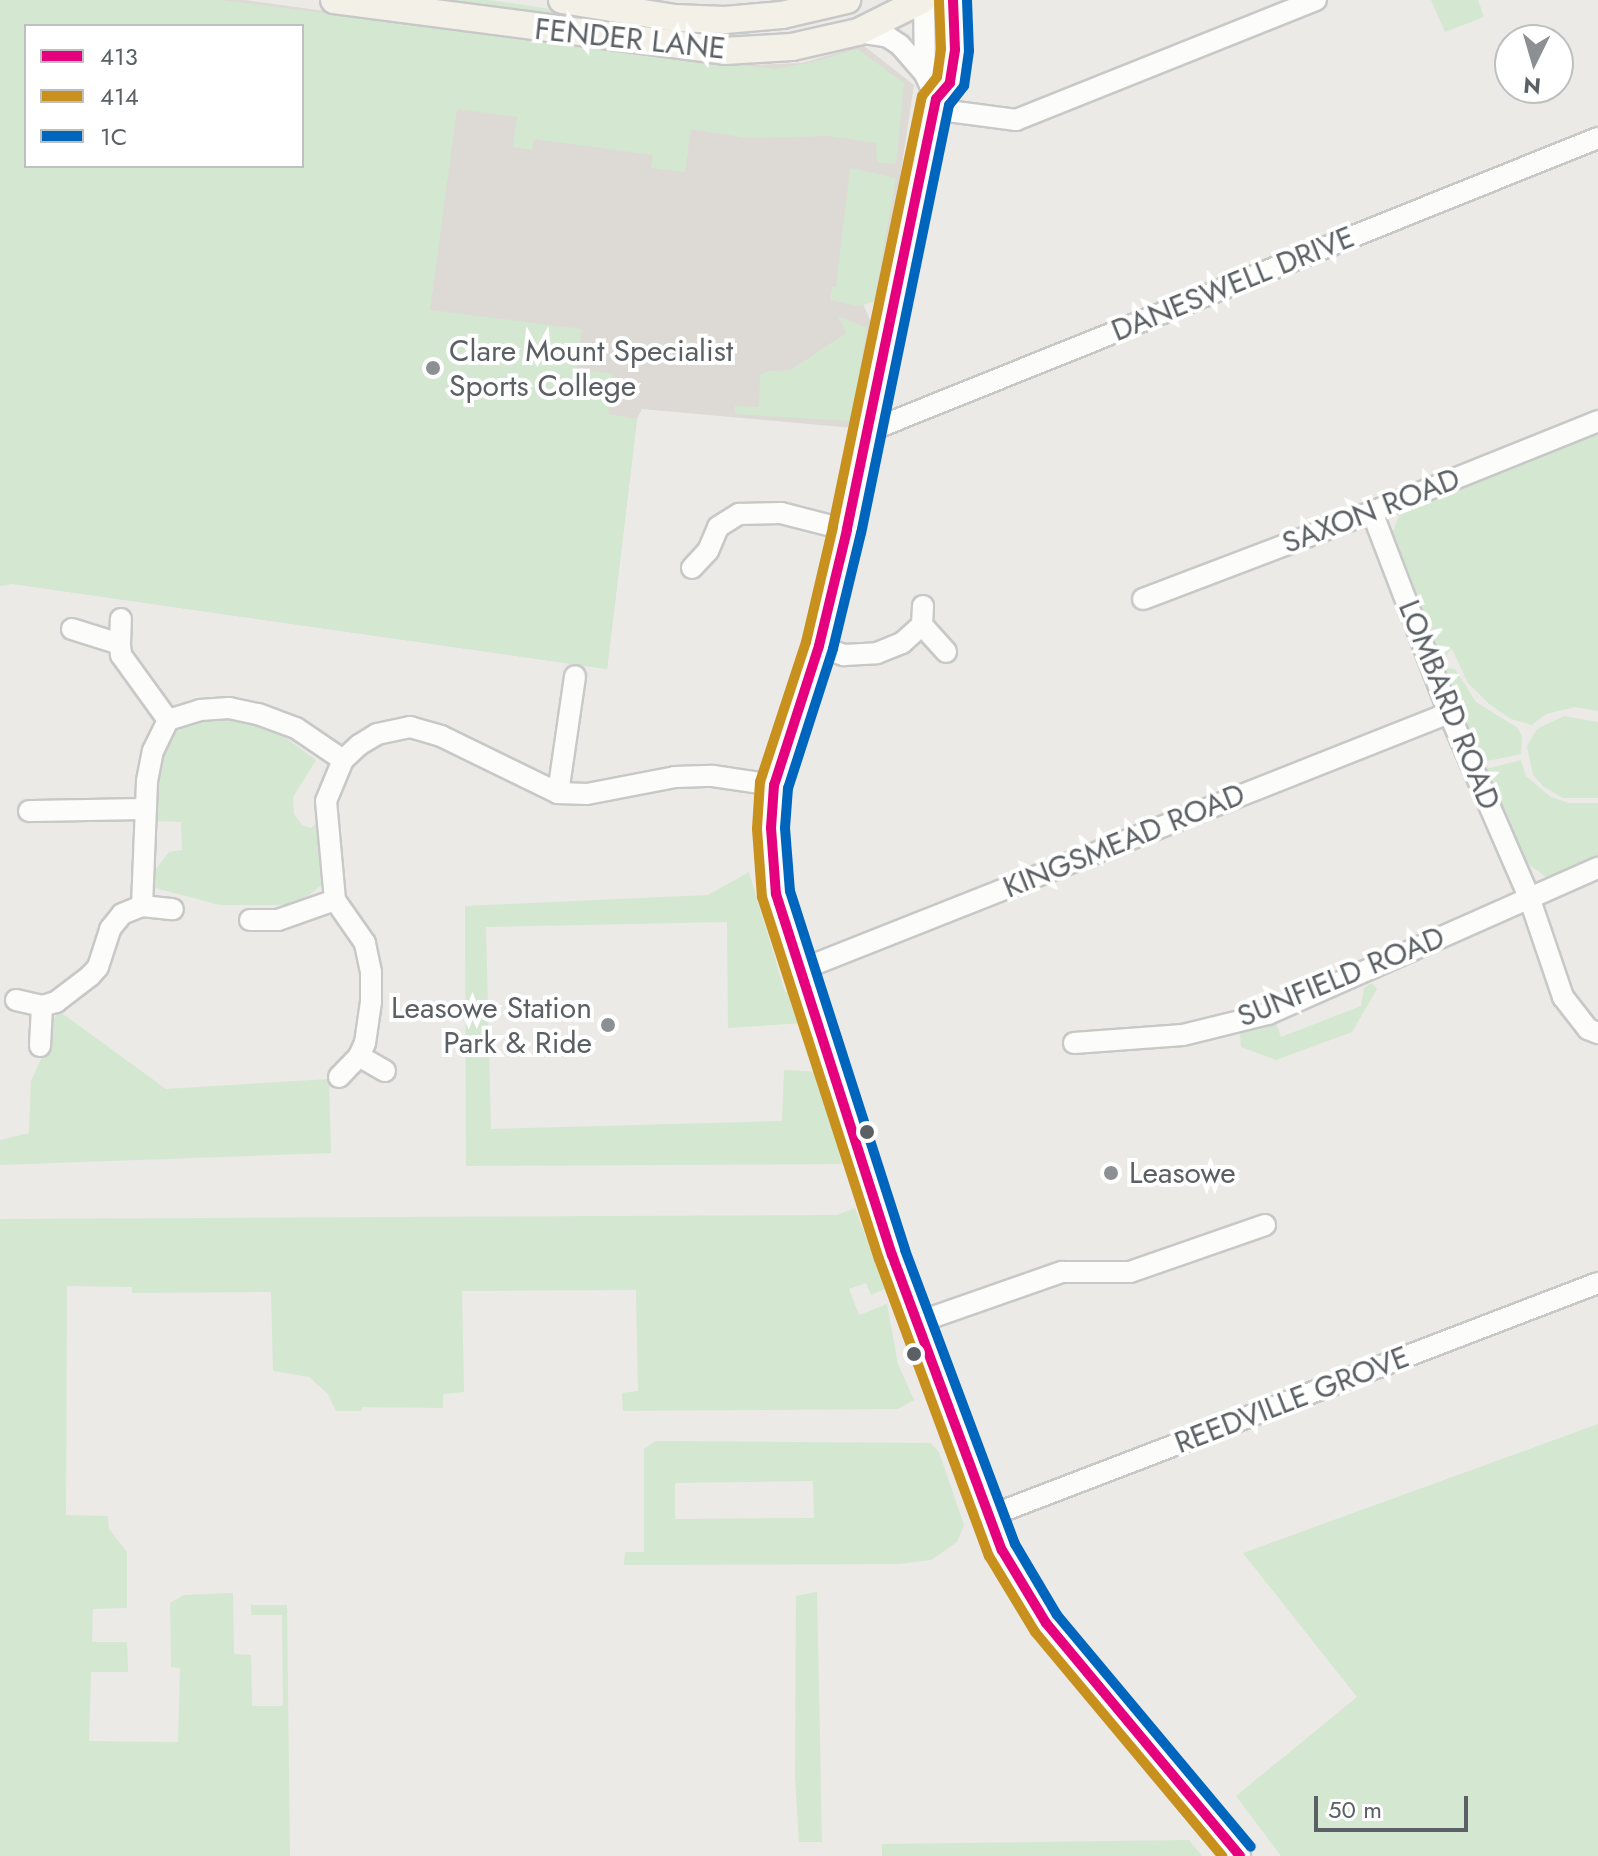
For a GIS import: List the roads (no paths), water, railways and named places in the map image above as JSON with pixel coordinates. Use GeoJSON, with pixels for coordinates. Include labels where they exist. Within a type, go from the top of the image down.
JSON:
{"type":"FeatureCollection","features":[{"type":"Feature","properties":{"kind":"main road","name":"FENDER LANE"},"geometry":{"type":"LineString","coordinates":[[334,0],[725,51],[792,47],[867,29],[923,0]]}},
{"type":"Feature","properties":{"kind":"main road","name":"FENDER LANE"},"geometry":{"type":"LineString","coordinates":[[562,0],[674,18],[725,20],[795,13],[847,0]]}},
{"type":"Feature","properties":{"kind":"street"},"geometry":{"type":"LineString","coordinates":[[923,0],[925,74],[934,104]]}},
{"type":"Feature","properties":{"kind":"street"},"geometry":{"type":"LineString","coordinates":[[953,0],[955,50],[950,83],[934,104],[847,530],[819,646],[774,785],[771,828],[776,894],[916,1323],[1002,1550],[1046,1623],[1240,1856]]}},
{"type":"Feature","properties":{"kind":"street"},"geometry":{"type":"LineString","coordinates":[[934,104],[1016,120],[1316,0]]}},
{"type":"Feature","properties":{"kind":"street"},"geometry":{"type":"LineString","coordinates":[[867,29],[900,45],[925,74]]}},
{"type":"Feature","properties":{"kind":"street","name":"DANESWELL DRIVE"},"geometry":{"type":"LineString","coordinates":[[869,431],[1598,138]]}},
{"type":"Feature","properties":{"kind":"street","name":"SAXON ROAD"},"geometry":{"type":"LineString","coordinates":[[1143,599],[1372,512],[1598,421]]}},
{"type":"Feature","properties":{"kind":"street","name":"LOMBARD ROAD"},"geometry":{"type":"LineString","coordinates":[[1372,512],[1449,713],[1529,897],[1563,997],[1588,1029],[1598,1033]]}},
{"type":"Feature","properties":{"kind":"street"},"geometry":{"type":"LineString","coordinates":[[692,568],[708,551],[718,527],[739,514],[781,513],[847,530]]}},
{"type":"Feature","properties":{"kind":"street"},"geometry":{"type":"LineString","coordinates":[[819,646],[844,655],[877,653],[902,643],[923,616],[946,652]]}},
{"type":"Feature","properties":{"kind":"street"},"geometry":{"type":"LineString","coordinates":[[121,619],[121,655],[168,720]]}},
{"type":"Feature","properties":{"kind":"street"},"geometry":{"type":"LineString","coordinates":[[72,629],[120,644]]}},
{"type":"Feature","properties":{"kind":"street"},"geometry":{"type":"LineString","coordinates":[[558,793],[575,676]]}},
{"type":"Feature","properties":{"kind":"street"},"geometry":{"type":"LineString","coordinates":[[142,906],[146,809],[153,751],[168,720],[200,710],[229,708],[258,714],[296,728],[343,760]]}},
{"type":"Feature","properties":{"kind":"street","name":"KINGSMEAD ROAD"},"geometry":{"type":"LineString","coordinates":[[800,970],[1449,713]]}},
{"type":"Feature","properties":{"kind":"street"},"geometry":{"type":"LineString","coordinates":[[339,1077],[359,1056],[368,1026],[371,972],[365,943],[335,900],[326,801],[343,760],[377,734],[410,727],[441,736],[558,793],[600,792],[675,777],[713,776],[774,785]]}},
{"type":"Feature","properties":{"kind":"street"},"geometry":{"type":"LineString","coordinates":[[29,811],[146,809]]}},
{"type":"Feature","properties":{"kind":"street","name":"SUNFIELD ROAD"},"geometry":{"type":"LineString","coordinates":[[1074,1043],[1183,1035],[1268,1014],[1598,868]]}},
{"type":"Feature","properties":{"kind":"street"},"geometry":{"type":"LineString","coordinates":[[250,920],[278,920],[335,900]]}},
{"type":"Feature","properties":{"kind":"street"},"geometry":{"type":"LineString","coordinates":[[16,1000],[42,1006],[56,1002],[98,967],[110,929],[122,914],[142,906],[173,909]]}},
{"type":"Feature","properties":{"kind":"street"},"geometry":{"type":"LineString","coordinates":[[40,1046],[42,1006]]}},
{"type":"Feature","properties":{"kind":"street"},"geometry":{"type":"LineString","coordinates":[[359,1056],[385,1071]]}},
{"type":"Feature","properties":{"kind":"street"},"geometry":{"type":"LineString","coordinates":[[916,1323],[1062,1272],[1130,1272],[1265,1225]]}},
{"type":"Feature","properties":{"kind":"street","name":"REEDVILLE GROVE"},"geometry":{"type":"LineString","coordinates":[[987,1517],[1598,1283]]}},
{"type":"Feature","properties":{"kind":"place","name":"Clare Mount Specialist Sports College"},"geometry":{"type":"Point","coordinates":[433,368]}},
{"type":"Feature","properties":{"kind":"place","name":"Leasowe Station Park & Ride"},"geometry":{"type":"Point","coordinates":[608,1025]}},
{"type":"Feature","properties":{"kind":"place","name":"Leasowe"},"geometry":{"type":"Point","coordinates":[1111,1173]}}]}
